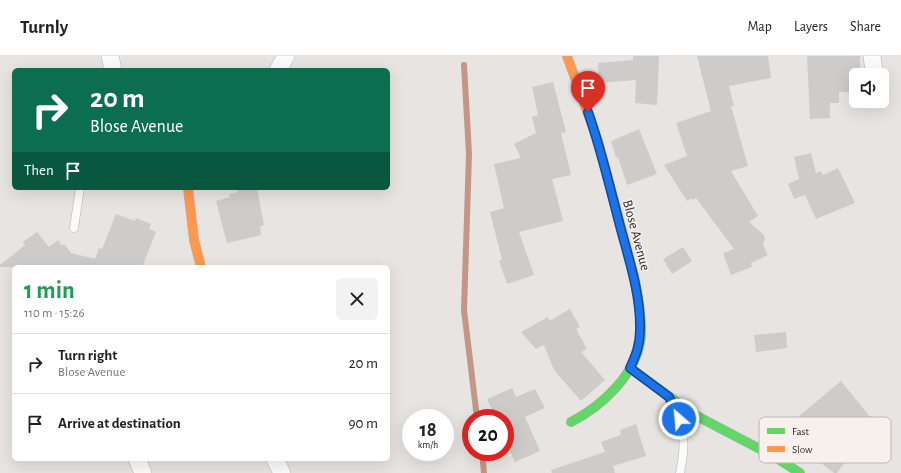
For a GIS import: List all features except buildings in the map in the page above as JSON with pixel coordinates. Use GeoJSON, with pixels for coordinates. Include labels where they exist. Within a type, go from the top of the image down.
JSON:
{"type":"FeatureCollection","features":[{"type":"Feature","properties":{"kind":"street"},"geometry":{"type":"LineString","coordinates":[[279,68],[286,56]]}},
{"type":"Feature","properties":{"kind":"street","name":"Blose Avenue"},"geometry":{"type":"LineString","coordinates":[[567,56],[598,140],[635,281],[639,306],[640,330],[638,351],[630,368],[596,407],[583,417],[571,422]]}},
{"type":"Feature","properties":{"kind":"street"},"geometry":{"type":"LineString","coordinates":[[188,190],[192,226],[201,265]]}},
{"type":"Feature","properties":{"kind":"street"},"geometry":{"type":"LineString","coordinates":[[630,368],[694,414],[759,449]]}},
{"type":"Feature","properties":{"kind":"street"},"geometry":{"type":"LineString","coordinates":[[138,461],[143,473]]}},
{"type":"Feature","properties":{"kind":"street"},"geometry":{"type":"LineString","coordinates":[[276,461],[282,473]]}},
{"type":"Feature","properties":{"kind":"street"},"geometry":{"type":"LineString","coordinates":[[785,463],[800,473]]}},
{"type":"Feature","properties":{"kind":"lane"},"geometry":{"type":"LineString","coordinates":[[74,228],[80,190]]}},
{"type":"Feature","properties":{"kind":"lane"},"geometry":{"type":"LineString","coordinates":[[669,397],[679,419],[684,436],[680,473]]}},
{"type":"Feature","properties":{"kind":"waterway"},"geometry":{"type":"LineString","coordinates":[[464,65],[469,154],[464,310],[476,409]]}},
{"type":"Feature","properties":{"kind":"waterway"},"geometry":{"type":"LineString","coordinates":[[483,461],[484,473]]}},
{"type":"Feature","properties":{"kind":"traffic: fast"},"geometry":{"type":"LineString","coordinates":[[571,422],[606,398],[633,364],[641,337],[641,322],[634,276]]}},
{"type":"Feature","properties":{"kind":"traffic: fast"},"geometry":{"type":"LineString","coordinates":[[630,368],[695,415],[759,449]]}},
{"type":"Feature","properties":{"kind":"traffic: fast"},"geometry":{"type":"LineString","coordinates":[[784,463],[800,473]]}},
{"type":"Feature","properties":{"kind":"traffic: slow"},"geometry":{"type":"LineString","coordinates":[[567,56],[598,141],[634,276]]}},
{"type":"Feature","properties":{"kind":"traffic: slow"},"geometry":{"type":"LineString","coordinates":[[188,190],[194,240],[200,265]]}},
{"type":"Feature","properties":{"kind":"route"},"geometry":{"type":"LineString","coordinates":[[588,112],[598,140],[635,281],[639,306],[640,330],[638,351],[630,368],[669,397],[679,419]]}}]}
